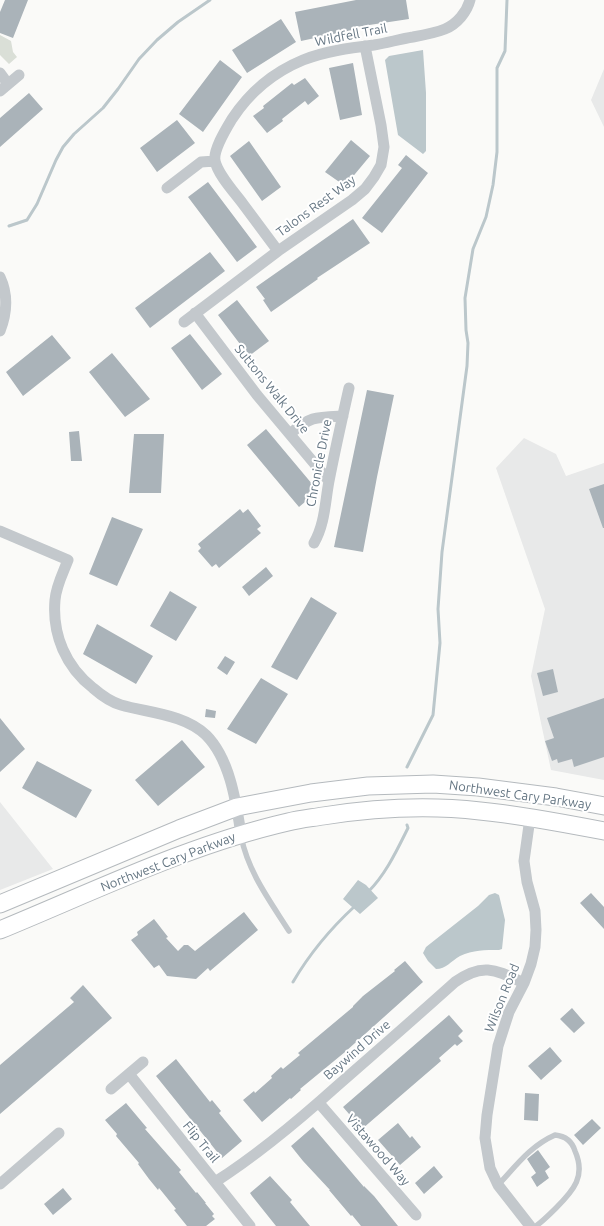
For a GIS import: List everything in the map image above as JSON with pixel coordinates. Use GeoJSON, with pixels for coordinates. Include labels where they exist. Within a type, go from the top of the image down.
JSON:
{"type":"FeatureCollection","features":[{"type":"Feature","properties":{"kind":"main road","name":"Northwest Cary Parkway"},"geometry":{"type":"LineString","coordinates":[[0,904],[179,829],[237,807],[311,793],[368,786],[433,784],[478,787],[556,797],[604,806]]}},
{"type":"Feature","properties":{"kind":"main road","name":"Northwest Cary Parkway"},"geometry":{"type":"LineString","coordinates":[[0,930],[203,846],[290,821],[342,813],[400,809],[441,809],[478,811],[530,818],[604,832]]}},
{"type":"Feature","properties":{"kind":"street","name":"Wildfell Trail"},"geometry":{"type":"LineString","coordinates":[[215,161],[217,148],[222,136],[235,115],[251,95],[269,79],[289,66],[332,51],[365,46],[446,29],[462,17],[470,0]]}},
{"type":"Feature","properties":{"kind":"street","name":"Talons Rest Way"},"geometry":{"type":"LineString","coordinates":[[184,322],[278,251],[352,200],[369,183],[381,165],[384,147],[365,46]]}},
{"type":"Feature","properties":{"kind":"street"},"geometry":{"type":"LineString","coordinates":[[0,73],[4,87],[19,75]]}},
{"type":"Feature","properties":{"kind":"street"},"geometry":{"type":"LineString","coordinates":[[168,188],[201,162],[215,161],[229,186],[278,251]]}},
{"type":"Feature","properties":{"kind":"street"},"geometry":{"type":"LineString","coordinates":[[0,277],[3,284],[6,306],[0,331]]}},
{"type":"Feature","properties":{"kind":"street","name":"Suttons Walk Drive"},"geometry":{"type":"LineString","coordinates":[[195,313],[252,388],[329,481]]}},
{"type":"Feature","properties":{"kind":"street","name":"Chronicle Drive"},"geometry":{"type":"LineString","coordinates":[[314,543],[319,534],[323,519],[329,481],[349,388]]}},
{"type":"Feature","properties":{"kind":"street"},"geometry":{"type":"LineString","coordinates":[[290,434],[303,423],[317,418],[343,416]]}},
{"type":"Feature","properties":{"kind":"street"},"geometry":{"type":"LineString","coordinates":[[0,531],[68,560],[57,590],[54,613],[58,636],[68,661],[84,682],[99,694],[120,704],[184,721],[205,735],[215,745],[221,756],[237,807],[241,834]]}},
{"type":"Feature","properties":{"kind":"street","name":"Wilson Road"},"geometry":{"type":"LineString","coordinates":[[530,818],[524,861],[527,882],[535,911],[535,947],[531,964],[509,1012],[498,1046],[487,1115],[485,1138],[490,1168],[498,1185],[530,1226]]}},
{"type":"Feature","properties":{"kind":"street","name":"Baywind Drive"},"geometry":{"type":"LineString","coordinates":[[215,1182],[252,1158],[319,1103],[455,982],[465,975],[485,969],[497,971],[524,982]]}},
{"type":"Feature","properties":{"kind":"street"},"geometry":{"type":"LineString","coordinates":[[112,1089],[143,1062]]}},
{"type":"Feature","properties":{"kind":"street","name":"Flip Trail"},"geometry":{"type":"LineString","coordinates":[[129,1074],[215,1182],[247,1225]]}},
{"type":"Feature","properties":{"kind":"street","name":"Vistawood Way"},"geometry":{"type":"LineString","coordinates":[[319,1103],[416,1215]]}},
{"type":"Feature","properties":{"kind":"street"},"geometry":{"type":"LineString","coordinates":[[0,1184],[59,1133]]}},
{"type":"Feature","properties":{"kind":"lane"},"geometry":{"type":"LineString","coordinates":[[241,834],[243,846],[255,878],[290,931]]}},
{"type":"Feature","properties":{"kind":"lane"},"geometry":{"type":"LineString","coordinates":[[498,1185],[520,1159],[533,1148],[555,1135],[566,1138],[575,1150],[578,1160],[580,1173],[576,1186],[567,1197],[536,1226]]}},
{"type":"Feature","properties":{"kind":"shaded area"},"geometry":{"type":"Polygon","coordinates":[[[0,35],[11,41],[13,52],[17,57],[9,64],[0,55],[0,35]]]}},
{"type":"Feature","properties":{"kind":"shaded area"},"geometry":{"type":"Polygon","coordinates":[[[423,50],[426,93],[426,151],[423,154],[398,135],[385,60],[389,56],[423,50]]]}},
{"type":"Feature","properties":{"kind":"shaded area"},"geometry":{"type":"Polygon","coordinates":[[[604,69],[604,127],[591,100],[604,69]]]}},
{"type":"Feature","properties":{"kind":"shaded area"},"geometry":{"type":"Polygon","coordinates":[[[524,438],[556,454],[566,476],[604,463],[604,780],[551,770],[531,676],[545,609],[496,468],[524,438]]]}},
{"type":"Feature","properties":{"kind":"shaded area"},"geometry":{"type":"Polygon","coordinates":[[[0,802],[53,869],[0,890],[0,802]]]}},
{"type":"Feature","properties":{"kind":"shaded area"},"geometry":{"type":"Polygon","coordinates":[[[358,880],[366,885],[378,898],[360,914],[343,899],[358,880]]]}},
{"type":"Feature","properties":{"kind":"shaded area"},"geometry":{"type":"Polygon","coordinates":[[[495,893],[499,895],[505,920],[502,949],[479,951],[460,956],[443,968],[436,969],[423,953],[426,947],[478,906],[489,895],[495,893]]]}},
{"type":"Feature","properties":{"kind":"building"},"geometry":{"type":"Polygon","coordinates":[[[5,0],[28,0],[13,38],[0,33],[0,12],[5,0]]]}},
{"type":"Feature","properties":{"kind":"building"},"geometry":{"type":"Polygon","coordinates":[[[356,0],[406,0],[409,19],[356,27],[357,29],[301,41],[295,12],[356,0]]]}},
{"type":"Feature","properties":{"kind":"building"},"geometry":{"type":"Polygon","coordinates":[[[281,19],[296,42],[247,73],[232,50],[281,19]]]}},
{"type":"Feature","properties":{"kind":"building"},"geometry":{"type":"Polygon","coordinates":[[[220,60],[242,77],[203,132],[179,114],[220,60]]]}},
{"type":"Feature","properties":{"kind":"building"},"geometry":{"type":"Polygon","coordinates":[[[353,63],[362,115],[340,120],[329,68],[353,63]]]}},
{"type":"Feature","properties":{"kind":"building"},"geometry":{"type":"Polygon","coordinates":[[[305,78],[319,96],[308,105],[305,101],[267,133],[253,116],[292,83],[294,85],[305,78]]]}},
{"type":"Feature","properties":{"kind":"building"},"geometry":{"type":"Polygon","coordinates":[[[29,93],[43,109],[0,147],[0,118],[29,93]]]}},
{"type":"Feature","properties":{"kind":"building"},"geometry":{"type":"Polygon","coordinates":[[[177,120],[195,143],[157,172],[140,148],[177,120]]]}},
{"type":"Feature","properties":{"kind":"building"},"geometry":{"type":"Polygon","coordinates":[[[351,140],[370,156],[345,186],[325,172],[351,140]]]}},
{"type":"Feature","properties":{"kind":"building"},"geometry":{"type":"Polygon","coordinates":[[[249,141],[281,187],[262,201],[230,156],[249,141]]]}},
{"type":"Feature","properties":{"kind":"building"},"geometry":{"type":"Polygon","coordinates":[[[406,155],[428,173],[382,233],[362,218],[402,168],[398,165],[406,155]]]}},
{"type":"Feature","properties":{"kind":"building"},"geometry":{"type":"Polygon","coordinates":[[[208,182],[257,247],[237,262],[188,197],[208,182]]]}},
{"type":"Feature","properties":{"kind":"building"},"geometry":{"type":"Polygon","coordinates":[[[353,219],[370,243],[317,278],[318,279],[271,312],[263,300],[265,299],[256,287],[353,219]]]}},
{"type":"Feature","properties":{"kind":"building"},"geometry":{"type":"Polygon","coordinates":[[[210,252],[225,271],[150,328],[135,308],[210,252]]]}},
{"type":"Feature","properties":{"kind":"building"},"geometry":{"type":"Polygon","coordinates":[[[237,300],[269,341],[249,356],[218,315],[237,300]]]}},
{"type":"Feature","properties":{"kind":"building"},"geometry":{"type":"Polygon","coordinates":[[[190,334],[222,374],[202,390],[171,348],[190,334]]]}},
{"type":"Feature","properties":{"kind":"building"},"geometry":{"type":"Polygon","coordinates":[[[52,335],[71,358],[23,396],[6,372],[52,335]]]}},
{"type":"Feature","properties":{"kind":"building"},"geometry":{"type":"Polygon","coordinates":[[[112,353],[150,399],[125,417],[89,372],[112,353]]]}},
{"type":"Feature","properties":{"kind":"building"},"geometry":{"type":"Polygon","coordinates":[[[367,390],[394,395],[363,552],[334,547],[367,390]]]}},
{"type":"Feature","properties":{"kind":"building"},"geometry":{"type":"Polygon","coordinates":[[[266,429],[318,491],[299,507],[247,445],[266,429]]]}},
{"type":"Feature","properties":{"kind":"building"},"geometry":{"type":"Polygon","coordinates":[[[79,431],[82,461],[71,461],[69,432],[79,431]]]}},
{"type":"Feature","properties":{"kind":"building"},"geometry":{"type":"Polygon","coordinates":[[[134,434],[164,434],[161,493],[129,493],[134,434]]]}},
{"type":"Feature","properties":{"kind":"building"},"geometry":{"type":"Polygon","coordinates":[[[604,484],[604,528],[603,528],[589,489],[604,484]]]}},
{"type":"Feature","properties":{"kind":"building"},"geometry":{"type":"Polygon","coordinates":[[[240,509],[243,513],[248,509],[261,526],[257,529],[261,533],[219,568],[216,564],[212,567],[198,551],[201,548],[198,544],[240,509]]]}},
{"type":"Feature","properties":{"kind":"building"},"geometry":{"type":"Polygon","coordinates":[[[112,517],[143,529],[117,586],[89,574],[112,517]]]}},
{"type":"Feature","properties":{"kind":"building"},"geometry":{"type":"Polygon","coordinates":[[[266,567],[273,576],[249,596],[242,587],[266,567]]]}},
{"type":"Feature","properties":{"kind":"building"},"geometry":{"type":"Polygon","coordinates":[[[170,591],[197,607],[176,641],[150,626],[170,591]]]}},
{"type":"Feature","properties":{"kind":"building"},"geometry":{"type":"Polygon","coordinates":[[[311,597],[337,613],[297,680],[271,667],[311,597]]]}},
{"type":"Feature","properties":{"kind":"building"},"geometry":{"type":"Polygon","coordinates":[[[97,624],[153,656],[136,684],[83,654],[97,624]]]}},
{"type":"Feature","properties":{"kind":"building"},"geometry":{"type":"Polygon","coordinates":[[[225,656],[235,662],[227,675],[217,668],[225,656]]]}},
{"type":"Feature","properties":{"kind":"building"},"geometry":{"type":"Polygon","coordinates":[[[553,669],[558,692],[543,696],[537,673],[553,669]]]}},
{"type":"Feature","properties":{"kind":"building"},"geometry":{"type":"Polygon","coordinates":[[[261,678],[288,694],[256,744],[227,729],[261,678]]]}},
{"type":"Feature","properties":{"kind":"building"},"geometry":{"type":"Polygon","coordinates":[[[604,698],[604,757],[574,767],[572,759],[558,763],[557,759],[552,761],[545,741],[554,738],[547,718],[604,698]]]}},
{"type":"Feature","properties":{"kind":"building"},"geometry":{"type":"Polygon","coordinates":[[[206,709],[216,711],[215,718],[205,717],[206,709]]]}},
{"type":"Feature","properties":{"kind":"building"},"geometry":{"type":"Polygon","coordinates":[[[0,718],[25,749],[0,772],[0,718]]]}},
{"type":"Feature","properties":{"kind":"building"},"geometry":{"type":"Polygon","coordinates":[[[182,740],[205,767],[158,806],[135,780],[182,740]]]}},
{"type":"Feature","properties":{"kind":"building"},"geometry":{"type":"Polygon","coordinates":[[[37,761],[92,790],[76,818],[22,788],[37,761]]]}},
{"type":"Feature","properties":{"kind":"building"},"geometry":{"type":"Polygon","coordinates":[[[591,893],[604,907],[604,929],[580,903],[591,893]]]}},
{"type":"Feature","properties":{"kind":"building"},"geometry":{"type":"Polygon","coordinates":[[[244,912],[258,930],[210,971],[208,968],[196,979],[167,976],[159,965],[154,968],[131,940],[138,935],[137,932],[154,919],[168,937],[166,938],[178,951],[184,945],[188,945],[195,951],[244,912]]]}},
{"type":"Feature","properties":{"kind":"building"},"geometry":{"type":"Polygon","coordinates":[[[405,961],[423,982],[345,1052],[300,1089],[301,1090],[291,1099],[290,1098],[262,1122],[243,1100],[254,1091],[255,1093],[272,1078],[271,1076],[281,1067],[283,1069],[300,1055],[298,1053],[405,961]]]}},
{"type":"Feature","properties":{"kind":"building"},"geometry":{"type":"Polygon","coordinates":[[[83,985],[112,1018],[0,1114],[0,1065],[74,1002],[70,998],[83,985]]]}},
{"type":"Feature","properties":{"kind":"building"},"geometry":{"type":"Polygon","coordinates":[[[572,1008],[585,1023],[574,1033],[560,1019],[572,1008]]]}},
{"type":"Feature","properties":{"kind":"building"},"geometry":{"type":"Polygon","coordinates":[[[449,1015],[463,1031],[458,1036],[463,1041],[457,1046],[455,1044],[439,1058],[441,1061],[362,1129],[343,1107],[449,1015]]]}},
{"type":"Feature","properties":{"kind":"building"},"geometry":{"type":"Polygon","coordinates":[[[550,1047],[562,1061],[541,1080],[528,1066],[550,1047]]]}},
{"type":"Feature","properties":{"kind":"building"},"geometry":{"type":"Polygon","coordinates":[[[176,1059],[210,1102],[212,1100],[221,1111],[219,1113],[242,1141],[222,1158],[156,1076],[176,1059]]]}},
{"type":"Feature","properties":{"kind":"building"},"geometry":{"type":"Polygon","coordinates":[[[525,1093],[539,1094],[538,1121],[524,1120],[525,1093]]]}},
{"type":"Feature","properties":{"kind":"building"},"geometry":{"type":"Polygon","coordinates":[[[126,1103],[147,1128],[145,1129],[181,1170],[179,1172],[214,1214],[212,1216],[215,1219],[206,1226],[187,1226],[174,1210],[176,1209],[159,1188],[158,1190],[149,1179],[138,1164],[139,1163],[116,1136],[117,1134],[105,1120],[126,1103]]]}},
{"type":"Feature","properties":{"kind":"building"},"geometry":{"type":"Polygon","coordinates":[[[592,1119],[601,1128],[583,1145],[574,1135],[592,1119]]]}},
{"type":"Feature","properties":{"kind":"building"},"geometry":{"type":"Polygon","coordinates":[[[398,1123],[410,1138],[412,1136],[421,1147],[400,1165],[378,1140],[398,1123]]]}},
{"type":"Feature","properties":{"kind":"building"},"geometry":{"type":"Polygon","coordinates":[[[313,1127],[364,1187],[374,1196],[398,1226],[361,1226],[303,1161],[291,1146],[313,1127]]]}},
{"type":"Feature","properties":{"kind":"building"},"geometry":{"type":"Polygon","coordinates":[[[538,1150],[550,1167],[545,1171],[549,1178],[537,1187],[531,1177],[536,1173],[527,1159],[538,1150]]]}},
{"type":"Feature","properties":{"kind":"building"},"geometry":{"type":"Polygon","coordinates":[[[434,1166],[443,1177],[424,1194],[415,1183],[434,1166]]]}},
{"type":"Feature","properties":{"kind":"building"},"geometry":{"type":"Polygon","coordinates":[[[270,1176],[292,1200],[290,1202],[310,1226],[276,1226],[252,1196],[250,1193],[270,1176]]]}},
{"type":"Feature","properties":{"kind":"building"},"geometry":{"type":"Polygon","coordinates":[[[63,1188],[72,1199],[53,1215],[44,1204],[63,1188]]]}},
{"type":"Feature","properties":{"kind":"waterway"},"geometry":{"type":"LineString","coordinates":[[9,226],[27,220],[37,204],[63,147],[74,134],[103,108],[139,59],[157,40],[178,22],[210,0]]}},
{"type":"Feature","properties":{"kind":"waterway"},"geometry":{"type":"LineString","coordinates":[[407,767],[433,715],[440,643],[438,609],[442,552],[467,366],[468,343],[465,298],[473,249],[486,217],[493,185],[497,152],[497,68],[505,51],[507,0]]}},
{"type":"Feature","properties":{"kind":"waterway"},"geometry":{"type":"LineString","coordinates":[[368,892],[391,862],[408,828],[407,825]]}},
{"type":"Feature","properties":{"kind":"waterway"},"geometry":{"type":"LineString","coordinates":[[293,982],[306,961],[321,942],[355,906]]}}]}
